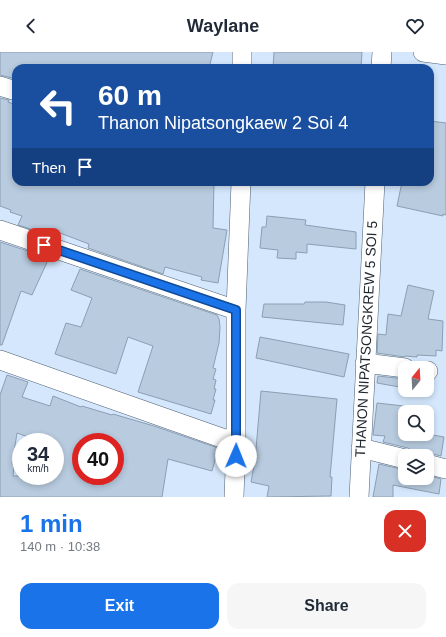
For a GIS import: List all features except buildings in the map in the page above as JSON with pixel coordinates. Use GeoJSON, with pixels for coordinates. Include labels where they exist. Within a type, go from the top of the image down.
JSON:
{"type":"FeatureCollection","features":[{"type":"Feature","properties":{"kind":"street"},"geometry":{"type":"LineString","coordinates":[[242,52],[242,64]]}},
{"type":"Feature","properties":{"kind":"street"},"geometry":{"type":"LineString","coordinates":[[381,64],[382,52]]}},
{"type":"Feature","properties":{"kind":"street"},"geometry":{"type":"LineString","coordinates":[[423,52],[446,55]]}},
{"type":"Feature","properties":{"kind":"street"},"geometry":{"type":"LineString","coordinates":[[0,86],[12,90]]}},
{"type":"Feature","properties":{"kind":"street"},"geometry":{"type":"LineString","coordinates":[[234,497],[236,443],[236,310],[241,186]]}},
{"type":"Feature","properties":{"kind":"street","name":"THANON NIPATSONGKREW 5 SOI 5"},"geometry":{"type":"LineString","coordinates":[[358,497],[374,186]]}},
{"type":"Feature","properties":{"kind":"street"},"geometry":{"type":"LineString","coordinates":[[0,230],[236,310]]}},
{"type":"Feature","properties":{"kind":"street"},"geometry":{"type":"LineString","coordinates":[[0,360],[236,443]]}},
{"type":"Feature","properties":{"kind":"street"},"geometry":{"type":"LineString","coordinates":[[364,363],[398,367]]}},
{"type":"Feature","properties":{"kind":"street"},"geometry":{"type":"LineString","coordinates":[[361,448],[398,457]]}},
{"type":"Feature","properties":{"kind":"street"},"geometry":{"type":"LineString","coordinates":[[434,466],[446,469]]}},
{"type":"Feature","properties":{"kind":"route"},"geometry":{"type":"LineString","coordinates":[[44,245],[236,310],[236,456]]}}]}
